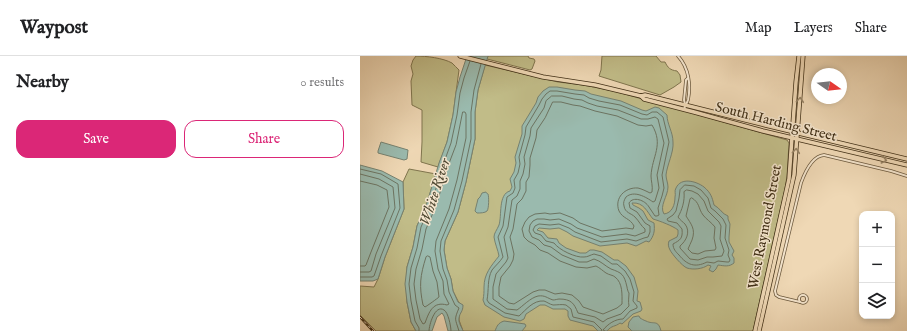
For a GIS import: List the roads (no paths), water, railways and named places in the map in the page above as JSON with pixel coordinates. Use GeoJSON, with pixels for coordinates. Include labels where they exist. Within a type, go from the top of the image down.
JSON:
{"type":"FeatureCollection","features":[{"type":"Feature","properties":{"kind":"main road","name":"South Harding Street"},"geometry":{"type":"LineString","coordinates":[[460,56],[547,77],[595,84],[641,96],[644,99],[798,132],[905,158]]}},
{"type":"Feature","properties":{"kind":"main road","name":"West Raymond Street"},"geometry":{"type":"LineString","coordinates":[[759,331],[787,186],[799,56]]}},
{"type":"Feature","properties":{"kind":"main road","name":"West Raymond Street"},"geometry":{"type":"LineString","coordinates":[[755,331],[792,184],[798,132],[803,56]]}},
{"type":"Feature","properties":{"kind":"main road","name":"South Harding Street"},"geometry":{"type":"LineString","coordinates":[[685,107],[746,126],[907,165]]}},
{"type":"Feature","properties":{"kind":"main road"},"geometry":{"type":"LineString","coordinates":[[746,126],[748,121]]}},
{"type":"Feature","properties":{"kind":"main road"},"geometry":{"type":"LineString","coordinates":[[866,156],[867,150]]}},
{"type":"Feature","properties":{"kind":"main road"},"geometry":{"type":"LineString","coordinates":[[902,164],[905,158]]}},
{"type":"Feature","properties":{"kind":"street"},"geometry":{"type":"LineString","coordinates":[[678,56],[685,67],[688,78],[686,80],[684,100],[685,107]]}},
{"type":"Feature","properties":{"kind":"street"},"geometry":{"type":"LineString","coordinates":[[800,301],[778,296],[776,295],[775,291],[802,180],[806,171],[813,162],[820,155],[826,155],[907,174]]}},
{"type":"Feature","properties":{"kind":"water","name":"White River"},"geometry":{"type":"Polygon","coordinates":[[[467,56],[488,56],[478,90],[475,112],[475,139],[466,182],[458,212],[445,241],[444,250],[453,291],[458,302],[463,305],[459,320],[463,331],[448,331],[442,313],[437,317],[432,331],[416,331],[411,322],[407,302],[405,284],[407,267],[417,226],[427,203],[447,142],[456,92],[467,56]]]}},
{"type":"Feature","properties":{"kind":"water"},"geometry":{"type":"Polygon","coordinates":[[[549,87],[585,91],[591,94],[621,101],[646,111],[655,107],[659,108],[667,115],[673,138],[673,146],[666,175],[668,190],[663,204],[664,214],[669,212],[674,206],[675,189],[681,182],[689,181],[704,187],[711,195],[714,205],[728,216],[730,224],[729,242],[734,251],[732,255],[734,258],[734,263],[729,266],[718,265],[713,272],[709,270],[711,266],[708,265],[695,269],[685,267],[675,257],[668,244],[669,241],[677,237],[678,230],[653,219],[640,204],[632,203],[643,211],[648,220],[654,223],[654,233],[649,242],[646,241],[636,246],[627,243],[600,246],[573,236],[559,228],[539,228],[537,230],[543,232],[548,238],[557,239],[559,243],[566,248],[580,253],[586,253],[590,250],[602,252],[626,266],[634,277],[638,291],[637,301],[640,302],[642,309],[641,311],[633,314],[622,324],[620,323],[607,331],[598,331],[593,326],[570,320],[568,311],[565,309],[553,309],[545,305],[540,305],[526,314],[524,319],[520,321],[504,317],[485,305],[483,300],[484,282],[488,270],[499,256],[494,236],[500,221],[502,201],[506,193],[510,191],[512,187],[510,179],[514,172],[516,163],[515,157],[522,134],[522,126],[538,97],[549,87]]]}},
{"type":"Feature","properties":{"kind":"water"},"geometry":{"type":"Polygon","coordinates":[[[381,142],[408,150],[407,159],[404,160],[378,153],[381,142]]]}},
{"type":"Feature","properties":{"kind":"water"},"geometry":{"type":"Polygon","coordinates":[[[360,165],[382,171],[403,182],[404,209],[378,279],[373,281],[360,281],[360,165]]]}},
{"type":"Feature","properties":{"kind":"water"},"geometry":{"type":"Polygon","coordinates":[[[486,192],[489,197],[488,210],[482,213],[477,213],[475,211],[478,199],[482,193],[486,192]]]}},
{"type":"Feature","properties":{"kind":"water"},"geometry":{"type":"Polygon","coordinates":[[[639,316],[645,321],[659,325],[661,331],[632,331],[628,327],[629,322],[633,317],[639,316]]]}},
{"type":"Feature","properties":{"kind":"water"},"geometry":{"type":"Polygon","coordinates":[[[504,321],[525,324],[526,326],[522,331],[495,331],[498,325],[504,321]]]}},
{"type":"Feature","properties":{"kind":"railway"},"geometry":{"type":"LineString","coordinates":[[360,317],[373,331]]}}]}
